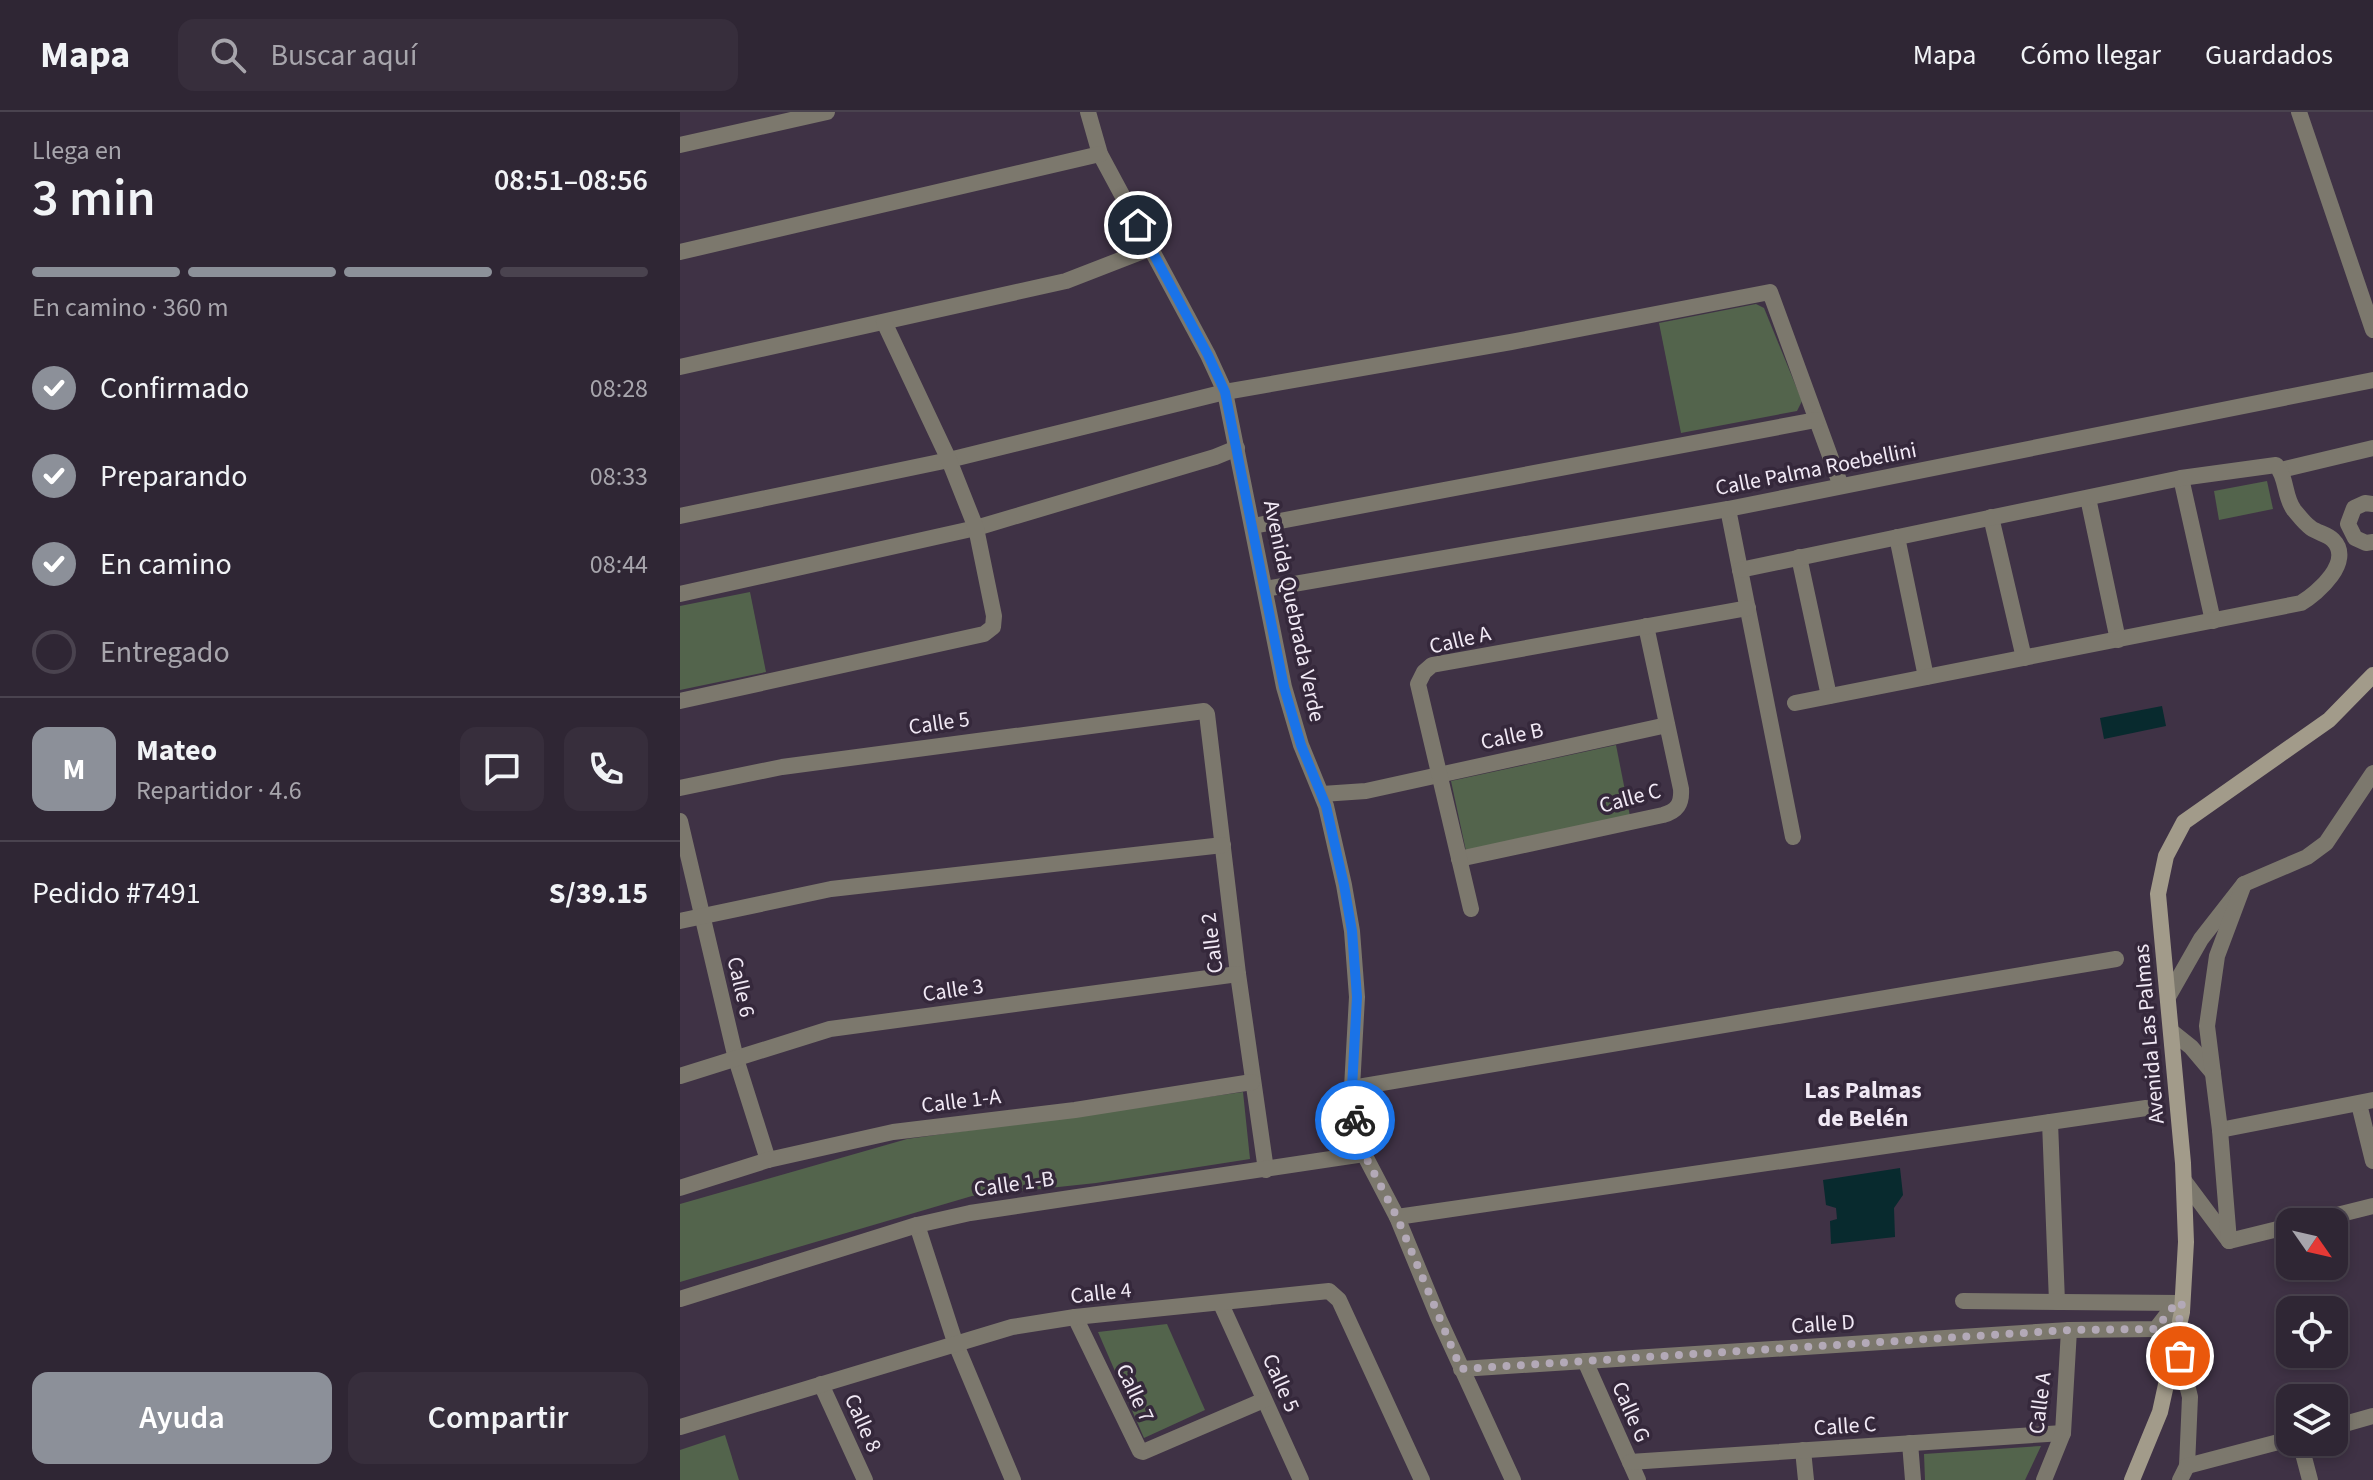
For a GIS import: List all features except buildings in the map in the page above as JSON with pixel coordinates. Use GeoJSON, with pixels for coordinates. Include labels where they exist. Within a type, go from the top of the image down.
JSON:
{"type":"FeatureCollection","features":[{"type":"Feature","properties":{"kind":"main road","name":"Avenida Las Palmas"},"geometry":{"type":"LineString","coordinates":[[2132,1480],[2160,1412],[2176,1340],[2186,1242],[2185,1182],[2158,894],[2166,856],[2184,822],[2329,720],[2373,675]]}},
{"type":"Feature","properties":{"kind":"street"},"geometry":{"type":"LineString","coordinates":[[680,145],[827,112]]}},
{"type":"Feature","properties":{"kind":"street","name":"Avenida Quebrada Verde"},"geometry":{"type":"LineString","coordinates":[[1088,112],[1100,154],[1225,392],[1284,687],[1301,745],[1324,800],[1352,931],[1357,997],[1352,1088],[1355,1128],[1364,1154],[1397,1217],[1461,1369],[1513,1480]]}},
{"type":"Feature","properties":{"kind":"street"},"geometry":{"type":"LineString","coordinates":[[2299,112],[2373,330]]}},
{"type":"Feature","properties":{"kind":"street"},"geometry":{"type":"LineString","coordinates":[[680,252],[1100,154]]}},
{"type":"Feature","properties":{"kind":"street"},"geometry":{"type":"LineString","coordinates":[[680,367],[1066,281],[1151,248]]}},
{"type":"Feature","properties":{"kind":"street"},"geometry":{"type":"LineString","coordinates":[[680,516],[949,460],[1225,392],[1511,342],[1770,292],[1841,486]]}},
{"type":"Feature","properties":{"kind":"street"},"geometry":{"type":"LineString","coordinates":[[680,701],[984,634],[993,627],[994,616],[976,528],[949,460],[884,322]]}},
{"type":"Feature","properties":{"kind":"street","name":"Calle Palma Roebellini"},"geometry":{"type":"LineString","coordinates":[[1265,589],[1728,509],[2373,380]]}},
{"type":"Feature","properties":{"kind":"street"},"geometry":{"type":"LineString","coordinates":[[1253,526],[1816,420]]}},
{"type":"Feature","properties":{"kind":"street"},"geometry":{"type":"LineString","coordinates":[[680,594],[976,528],[1237,448]]}},
{"type":"Feature","properties":{"kind":"street"},"geometry":{"type":"LineString","coordinates":[[2281,470],[2373,448]]}},
{"type":"Feature","properties":{"kind":"street"},"geometry":{"type":"LineString","coordinates":[[1740,570],[2181,478],[2276,465],[2281,470],[2292,507],[2310,528],[2335,544],[2340,557],[2329,579],[2316,595],[2301,603],[1795,703]]}},
{"type":"Feature","properties":{"kind":"street"},"geometry":{"type":"LineString","coordinates":[[2181,478],[2213,621]]}},
{"type":"Feature","properties":{"kind":"street"},"geometry":{"type":"LineString","coordinates":[[2088,498],[2118,640]]}},
{"type":"Feature","properties":{"kind":"street"},"geometry":{"type":"LineString","coordinates":[[2373,504],[2365,503],[2354,508],[2348,518],[2352,534],[2366,543],[2373,542]]}},
{"type":"Feature","properties":{"kind":"street"},"geometry":{"type":"LineString","coordinates":[[1728,509],[1793,837]]}},
{"type":"Feature","properties":{"kind":"street"},"geometry":{"type":"LineString","coordinates":[[1991,517],[2024,658]]}},
{"type":"Feature","properties":{"kind":"street"},"geometry":{"type":"LineString","coordinates":[[2335,544],[2352,534]]}},
{"type":"Feature","properties":{"kind":"street"},"geometry":{"type":"LineString","coordinates":[[1897,537],[1926,677]]}},
{"type":"Feature","properties":{"kind":"street"},"geometry":{"type":"LineString","coordinates":[[1799,557],[1829,696]]}},
{"type":"Feature","properties":{"kind":"street","name":"Calle A"},"geometry":{"type":"LineString","coordinates":[[1471,909],[1418,684],[1428,668],[1748,608]]}},
{"type":"Feature","properties":{"kind":"street","name":"Calle C"},"geometry":{"type":"LineString","coordinates":[[1459,859],[1663,815],[1680,804],[1681,789],[1646,626]]}},
{"type":"Feature","properties":{"kind":"street","name":"Calle 5"},"geometry":{"type":"LineString","coordinates":[[680,788],[782,767],[1204,711]]}},
{"type":"Feature","properties":{"kind":"street","name":"Calle 2"},"geometry":{"type":"LineString","coordinates":[[1204,711],[1207,714],[1238,974],[1266,1170]]}},
{"type":"Feature","properties":{"kind":"street","name":"Calle B"},"geometry":{"type":"LineString","coordinates":[[1324,800],[1667,725]]}},
{"type":"Feature","properties":{"kind":"street"},"geometry":{"type":"LineString","coordinates":[[2168,997],[2201,939],[2244,884],[2307,857],[2326,843],[2373,773]]}},
{"type":"Feature","properties":{"kind":"street","name":"Calle 6"},"geometry":{"type":"LineString","coordinates":[[680,821],[736,1059],[768,1160]]}},
{"type":"Feature","properties":{"kind":"street"},"geometry":{"type":"LineString","coordinates":[[680,921],[831,889],[1223,845]]}},
{"type":"Feature","properties":{"kind":"street"},"geometry":{"type":"LineString","coordinates":[[2229,1241],[2207,1026],[2217,956],[2244,884]]}},
{"type":"Feature","properties":{"kind":"street"},"geometry":{"type":"LineString","coordinates":[[1352,1088],[2116,959]]}},
{"type":"Feature","properties":{"kind":"street","name":"Calle 3"},"geometry":{"type":"LineString","coordinates":[[680,1076],[830,1029],[1238,974]]}},
{"type":"Feature","properties":{"kind":"street"},"geometry":{"type":"LineString","coordinates":[[2171,1031],[2191,1047],[2214,1075]]}},
{"type":"Feature","properties":{"kind":"street","name":"Calle 1-A"},"geometry":{"type":"LineString","coordinates":[[680,1188],[768,1160],[893,1132],[1075,1110],[1252,1082]]}},
{"type":"Feature","properties":{"kind":"street"},"geometry":{"type":"LineString","coordinates":[[2220,1130],[2366,1102],[2373,1161]]}},
{"type":"Feature","properties":{"kind":"street"},"geometry":{"type":"LineString","coordinates":[[1397,1217],[2146,1108]]}},
{"type":"Feature","properties":{"kind":"street"},"geometry":{"type":"LineString","coordinates":[[2050,1122],[2057,1302]]}},
{"type":"Feature","properties":{"kind":"street","name":"Calle 1-B"},"geometry":{"type":"LineString","coordinates":[[680,1299],[917,1225],[970,1213],[1364,1154]]}},
{"type":"Feature","properties":{"kind":"street"},"geometry":{"type":"LineString","coordinates":[[2185,1182],[2229,1241]]}},
{"type":"Feature","properties":{"kind":"street"},"geometry":{"type":"LineString","coordinates":[[2348,1212],[2373,1206]]}},
{"type":"Feature","properties":{"kind":"street"},"geometry":{"type":"LineString","coordinates":[[917,1225],[955,1342],[1013,1480]]}},
{"type":"Feature","properties":{"kind":"street"},"geometry":{"type":"LineString","coordinates":[[2229,1241],[2276,1229]]}},
{"type":"Feature","properties":{"kind":"street","name":"Calle 4"},"geometry":{"type":"LineString","coordinates":[[680,1427],[1012,1327],[1075,1317],[1329,1291],[1339,1300],[1422,1480]]}},
{"type":"Feature","properties":{"kind":"street"},"geometry":{"type":"LineString","coordinates":[[1963,1301],[2179,1303]]}},
{"type":"Feature","properties":{"kind":"street","name":"Calle D"},"geometry":{"type":"LineString","coordinates":[[1461,1369],[2069,1330],[2156,1329],[2179,1303]]}},
{"type":"Feature","properties":{"kind":"street","name":"Calle 5"},"geometry":{"type":"LineString","coordinates":[[1221,1304],[1301,1480]]}},
{"type":"Feature","properties":{"kind":"street","name":"Calle 7"},"geometry":{"type":"LineString","coordinates":[[1075,1317],[1140,1451],[1264,1400]]}},
{"type":"Feature","properties":{"kind":"street","name":"Calle A"},"geometry":{"type":"LineString","coordinates":[[2044,1480],[2063,1433],[2069,1330]]}},
{"type":"Feature","properties":{"kind":"street"},"geometry":{"type":"LineString","coordinates":[[2176,1340],[2190,1397],[2184,1473],[2276,1443]]}},
{"type":"Feature","properties":{"kind":"street","name":"Calle G"},"geometry":{"type":"LineString","coordinates":[[1585,1361],[1638,1480]]}},
{"type":"Feature","properties":{"kind":"street","name":"Calle 8"},"geometry":{"type":"LineString","coordinates":[[821,1384],[865,1480]]}},
{"type":"Feature","properties":{"kind":"street"},"geometry":{"type":"LineString","coordinates":[[2348,1423],[2373,1416]]}},
{"type":"Feature","properties":{"kind":"street","name":"Calle C"},"geometry":{"type":"LineString","coordinates":[[1630,1462],[2063,1433]]}},
{"type":"Feature","properties":{"kind":"street"},"geometry":{"type":"LineString","coordinates":[[1910,1443],[1913,1480]]}},
{"type":"Feature","properties":{"kind":"street"},"geometry":{"type":"LineString","coordinates":[[1803,1450],[1806,1480]]}},
{"type":"Feature","properties":{"kind":"street"},"geometry":{"type":"LineString","coordinates":[[2304,1456],[2310,1480]]}},
{"type":"Feature","properties":{"kind":"shaded area"},"geometry":{"type":"Polygon","coordinates":[[[1756,304],[1764,308],[1802,401],[1797,411],[1681,433],[1659,323],[1756,304]]]}},
{"type":"Feature","properties":{"kind":"shaded area"},"geometry":{"type":"Polygon","coordinates":[[[2267,481],[2273,509],[2219,520],[2214,491],[2267,481]]]}},
{"type":"Feature","properties":{"kind":"shaded area"},"geometry":{"type":"Polygon","coordinates":[[[750,592],[766,672],[680,690],[680,606],[750,592]]]}},
{"type":"Feature","properties":{"kind":"shaded area"},"geometry":{"type":"Polygon","coordinates":[[[2162,706],[2166,726],[2104,739],[2100,718],[2162,706]]]}},
{"type":"Feature","properties":{"kind":"shaded area"},"geometry":{"type":"Polygon","coordinates":[[[1616,745],[1630,816],[1466,851],[1451,781],[1616,745]]]}},
{"type":"Feature","properties":{"kind":"shaded area"},"geometry":{"type":"Polygon","coordinates":[[[1243,1092],[1250,1159],[1096,1183],[972,1196],[680,1282],[680,1204],[907,1139],[1243,1092]]]}},
{"type":"Feature","properties":{"kind":"shaded area"},"geometry":{"type":"Polygon","coordinates":[[[1900,1168],[1903,1195],[1894,1208],[1895,1237],[1831,1244],[1830,1221],[1837,1219],[1836,1208],[1826,1205],[1823,1180],[1900,1168]]]}},
{"type":"Feature","properties":{"kind":"shaded area"},"geometry":{"type":"Polygon","coordinates":[[[1167,1324],[1205,1410],[1144,1438],[1098,1332],[1167,1324]]]}},
{"type":"Feature","properties":{"kind":"shaded area"},"geometry":{"type":"Polygon","coordinates":[[[725,1435],[739,1480],[680,1480],[680,1450],[725,1435]]]}},
{"type":"Feature","properties":{"kind":"shaded area"},"geometry":{"type":"Polygon","coordinates":[[[2041,1446],[2025,1480],[1925,1480],[1924,1454],[2041,1446]]]}},
{"type":"Feature","properties":{"kind":"way so far"},"geometry":{"type":"LineString","coordinates":[[1355,1120],[1364,1154],[1397,1217],[1461,1369],[2069,1330],[2156,1329],[2176,1303],[2182,1303],[2176,1340],[2180,1356]]}},
{"type":"Feature","properties":{"kind":"district","name":"Las Palmas de Belén"},"geometry":{"type":"Point","coordinates":[1863,1104]}},
{"type":"Feature","properties":{"kind":"route"},"geometry":{"type":"LineString","coordinates":[[1138,225],[1225,392],[1284,687],[1333,834],[1352,931],[1357,997],[1352,1088],[1355,1120]]}}]}
